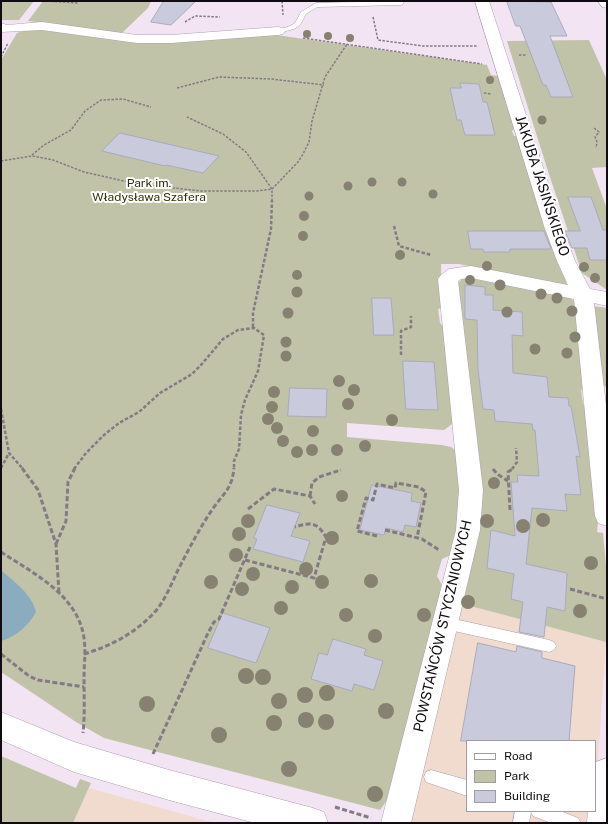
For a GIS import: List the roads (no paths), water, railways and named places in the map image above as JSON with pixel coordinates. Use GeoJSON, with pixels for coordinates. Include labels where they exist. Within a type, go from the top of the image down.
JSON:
{"type":"FeatureCollection","features":[{"type":"Feature","properties":{"kind":"street","name":"JAKUBA JASIŃSKIEGO"},"geometry":{"type":"LineString","coordinates":[[482,1],[505,68],[560,250],[574,280],[583,294],[607,516]]}},
{"type":"Feature","properties":{"kind":"street"},"geometry":{"type":"LineString","coordinates":[[1,44],[5,35],[2,28],[42,26],[137,39],[171,39],[272,31]]}},
{"type":"Feature","properties":{"kind":"street","name":"POWSTAŃCÓW STYCZNIOWYCH"},"geometry":{"type":"LineString","coordinates":[[396,823],[468,530],[471,490],[448,279],[456,273],[467,272],[607,299]]}},
{"type":"Feature","properties":{"kind":"street"},"geometry":{"type":"LineString","coordinates":[[1,726],[74,757],[169,785],[313,823]]}},
{"type":"Feature","properties":{"kind":"street"},"geometry":{"type":"LineString","coordinates":[[602,823],[607,773]]}},
{"type":"Feature","properties":{"kind":"lane"},"geometry":{"type":"LineString","coordinates":[[272,31],[292,28],[298,24],[303,12],[316,5],[401,3],[401,1]]}},
{"type":"Feature","properties":{"kind":"lane"},"geometry":{"type":"LineString","coordinates":[[445,623],[549,646]]}},
{"type":"Feature","properties":{"kind":"lane"},"geometry":{"type":"LineString","coordinates":[[431,777],[466,788]]}},
{"type":"Feature","properties":{"kind":"lane"},"geometry":{"type":"LineString","coordinates":[[521,823],[523,812]]}},
{"type":"Feature","properties":{"kind":"lane"},"geometry":{"type":"LineString","coordinates":[[541,812],[573,823]]}},
{"type":"Feature","properties":{"kind":"water"},"geometry":{"type":"Polygon","coordinates":[[[1,570],[27,594],[36,612],[22,630],[12,637],[1,641],[1,570]]]}},
{"type":"Feature","properties":{"kind":"park label","name":"Park im. Władysława Szafera"},"geometry":{"type":"Point","coordinates":[149,190]}}]}
